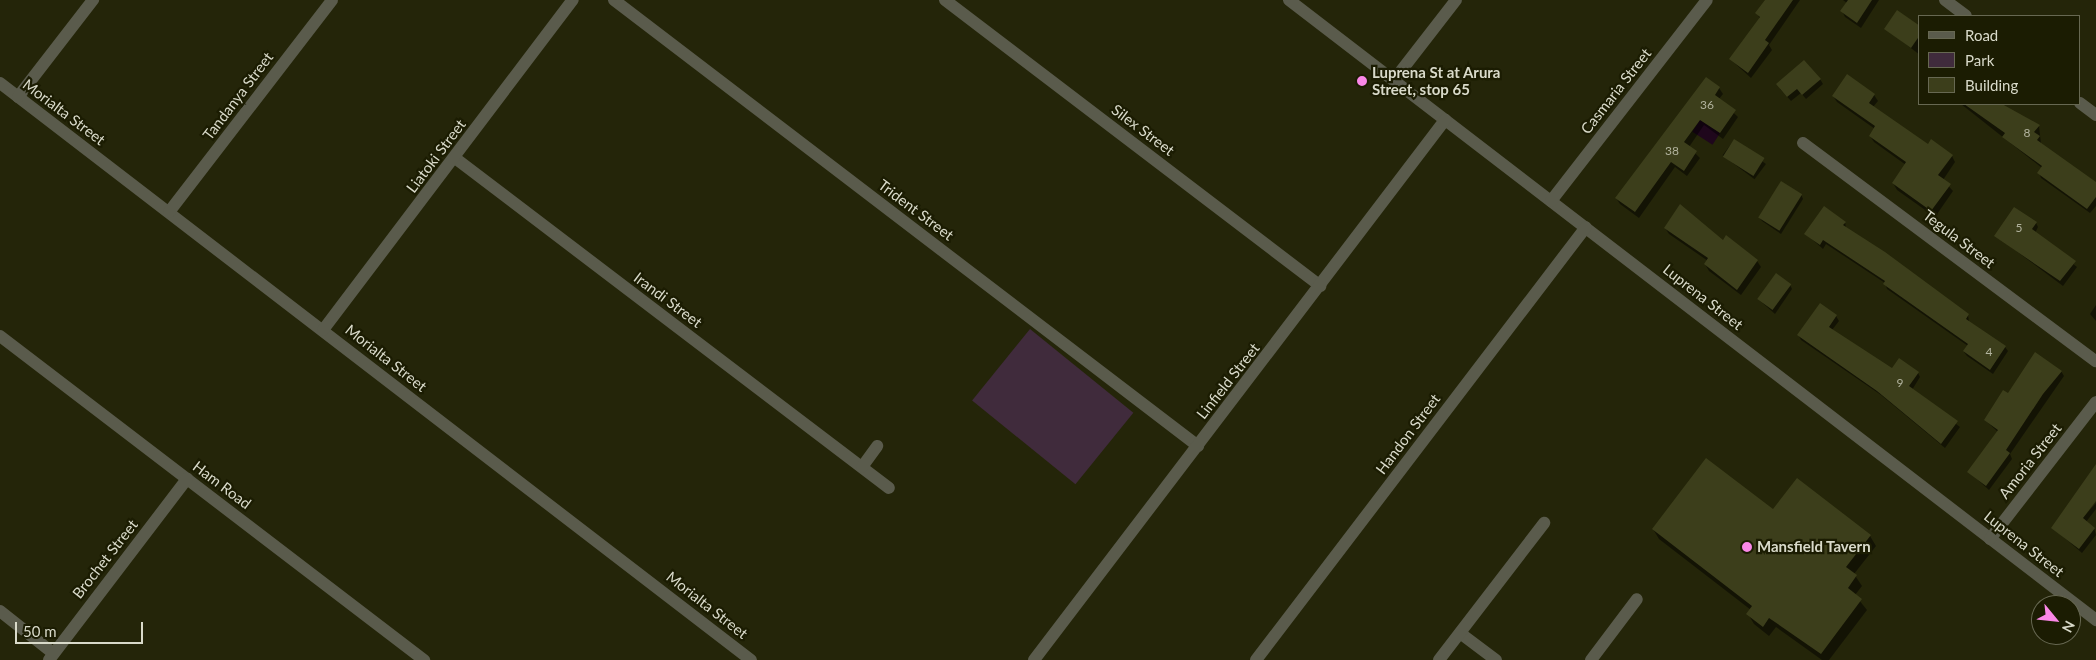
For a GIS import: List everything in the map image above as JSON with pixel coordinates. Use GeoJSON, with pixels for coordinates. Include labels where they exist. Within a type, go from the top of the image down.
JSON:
{"type":"FeatureCollection","features":[{"type":"Feature","properties":{"kind":"street"},"geometry":{"type":"LineString","coordinates":[[18,97],[93,0]]}},
{"type":"Feature","properties":{"kind":"street","name":"Tandanya Street"},"geometry":{"type":"LineString","coordinates":[[169,212],[332,0]]}},
{"type":"Feature","properties":{"kind":"street","name":"Liatoki Street"},"geometry":{"type":"LineString","coordinates":[[323,330],[456,158],[573,0]]}},
{"type":"Feature","properties":{"kind":"street","name":"Trident Street"},"geometry":{"type":"LineString","coordinates":[[614,0],[1198,446]]}},
{"type":"Feature","properties":{"kind":"street","name":"Silex Street"},"geometry":{"type":"LineString","coordinates":[[945,0],[1321,286]]}},
{"type":"Feature","properties":{"kind":"street","name":"Luprena Street"},"geometry":{"type":"LineString","coordinates":[[1289,0],[2096,620]]}},
{"type":"Feature","properties":{"kind":"street"},"geometry":{"type":"LineString","coordinates":[[1394,80],[1456,0]]}},
{"type":"Feature","properties":{"kind":"street","name":"Casmaria Street"},"geometry":{"type":"LineString","coordinates":[[1551,201],[1706,0]]}},
{"type":"Feature","properties":{"kind":"street"},"geometry":{"type":"LineString","coordinates":[[1945,0],[1965,15]]}},
{"type":"Feature","properties":{"kind":"street","name":"Morialta Street"},"geometry":{"type":"LineString","coordinates":[[0,83],[752,660]]}},
{"type":"Feature","properties":{"kind":"street"},"geometry":{"type":"LineString","coordinates":[[2081,104],[2096,115]]}},
{"type":"Feature","properties":{"kind":"street","name":"Linfield Street"},"geometry":{"type":"LineString","coordinates":[[1034,660],[1321,286],[1445,120]]}},
{"type":"Feature","properties":{"kind":"street","name":"Tegula Street"},"geometry":{"type":"LineString","coordinates":[[1803,143],[2096,362]]}},
{"type":"Feature","properties":{"kind":"street","name":"Irandi Street"},"geometry":{"type":"LineString","coordinates":[[456,158],[889,488]]}},
{"type":"Feature","properties":{"kind":"street","name":"Handon Street"},"geometry":{"type":"LineString","coordinates":[[1256,660],[1586,227]]}},
{"type":"Feature","properties":{"kind":"street","name":"Ham Road"},"geometry":{"type":"LineString","coordinates":[[0,336],[424,660]]}},
{"type":"Feature","properties":{"kind":"street","name":"Amoria Street"},"geometry":{"type":"LineString","coordinates":[[1990,539],[2096,402]]}},
{"type":"Feature","properties":{"kind":"street"},"geometry":{"type":"LineString","coordinates":[[862,467],[877,446]]}},
{"type":"Feature","properties":{"kind":"street","name":"Brochet Street"},"geometry":{"type":"LineString","coordinates":[[51,656],[187,479]]}},
{"type":"Feature","properties":{"kind":"street"},"geometry":{"type":"LineString","coordinates":[[1439,660],[1544,523]]}},
{"type":"Feature","properties":{"kind":"street"},"geometry":{"type":"LineString","coordinates":[[1591,660],[1637,599]]}},
{"type":"Feature","properties":{"kind":"street"},"geometry":{"type":"LineString","coordinates":[[0,611],[51,656]]}},
{"type":"Feature","properties":{"kind":"street"},"geometry":{"type":"LineString","coordinates":[[1460,633],[1496,660]]}},
{"type":"Feature","properties":{"kind":"green space"},"geometry":{"type":"Polygon","coordinates":[[[1030,329],[1133,413],[1075,484],[972,400],[1030,329]]]}},
{"type":"Feature","properties":{"kind":"shaded area"},"geometry":{"type":"Polygon","coordinates":[[[1700,120],[1720,133],[1713,145],[1692,132],[1700,120]]]}},
{"type":"Feature","properties":{"kind":"building"},"geometry":{"type":"Polygon","coordinates":[[[1765,0],[1793,0],[1765,40],[1769,43],[1748,73],[1729,59],[1760,17],[1755,13],[1765,0]]]}},
{"type":"Feature","properties":{"kind":"building"},"geometry":{"type":"Polygon","coordinates":[[[1848,0],[1872,0],[1857,23],[1840,11],[1848,0]]]}},
{"type":"Feature","properties":{"kind":"building"},"geometry":{"type":"Polygon","coordinates":[[[1897,10],[1918,25],[1918,38],[1911,48],[1884,29],[1897,10]]]}},
{"type":"Feature","properties":{"kind":"building"},"geometry":{"type":"Polygon","coordinates":[[[1804,60],[1821,79],[1802,95],[1797,89],[1787,97],[1776,84],[1804,60]]]}},
{"type":"Feature","properties":{"kind":"building"},"geometry":{"type":"Polygon","coordinates":[[[1847,74],[1875,94],[1869,103],[1928,144],[1931,139],[1953,155],[1938,175],[1951,184],[1931,211],[1892,183],[1906,162],[1869,136],[1875,126],[1832,96],[1847,74]]]}},
{"type":"Feature","properties":{"kind":"building"},"geometry":{"type":"Polygon","coordinates":[[[1706,77],[1720,87],[1715,95],[1736,110],[1720,133],[1700,120],[1684,142],[1697,151],[1684,171],[1671,162],[1635,212],[1615,198],[1706,77]]]}},
{"type":"Feature","properties":{"kind":"building"},"geometry":{"type":"Polygon","coordinates":[[[1965,105],[2004,105],[2040,125],[2034,132],[2040,136],[2037,140],[2096,182],[2096,197],[2087,209],[2037,173],[2042,166],[2002,137],[2005,133],[1965,105]]]}},
{"type":"Feature","properties":{"kind":"building"},"geometry":{"type":"Polygon","coordinates":[[[1734,139],[1765,158],[1753,176],[1723,157],[1734,139]]]}},
{"type":"Feature","properties":{"kind":"building"},"geometry":{"type":"Polygon","coordinates":[[[1781,181],[1802,194],[1779,231],[1758,217],[1781,181]]]}},
{"type":"Feature","properties":{"kind":"building"},"geometry":{"type":"Polygon","coordinates":[[[1680,204],[1723,240],[1726,235],[1758,260],[1737,290],[1704,264],[1708,258],[1664,228],[1680,204]]]}},
{"type":"Feature","properties":{"kind":"building"},"geometry":{"type":"Polygon","coordinates":[[[1824,206],[1846,222],[1843,225],[1885,252],[1969,314],[1966,319],[2006,346],[1990,370],[1963,351],[1968,344],[1883,284],[1885,281],[1823,240],[1820,245],[1804,234],[1824,206]]]}},
{"type":"Feature","properties":{"kind":"building"},"geometry":{"type":"Polygon","coordinates":[[[2014,207],[2037,222],[2032,229],[2076,261],[2060,281],[1994,236],[2014,207]]]}},
{"type":"Feature","properties":{"kind":"building"},"geometry":{"type":"Polygon","coordinates":[[[1776,273],[1791,284],[1773,310],[1757,299],[1776,273]]]}},
{"type":"Feature","properties":{"kind":"building"},"geometry":{"type":"Polygon","coordinates":[[[1820,303],[1837,315],[1829,327],[1892,368],[1899,358],[1919,372],[1909,386],[1958,421],[1941,444],[1877,391],[1797,335],[1820,303]]]}},
{"type":"Feature","properties":{"kind":"building"},"geometry":{"type":"Polygon","coordinates":[[[2035,352],[2062,371],[2043,394],[2006,450],[2010,453],[1986,486],[1967,472],[1998,430],[1984,420],[2003,390],[2008,393],[2035,352]]]}},
{"type":"Feature","properties":{"kind":"building","name":"Mansfield Tavern"},"geometry":{"type":"Polygon","coordinates":[[[1706,458],[1773,509],[1797,478],[1871,535],[1846,567],[1857,575],[1848,588],[1862,599],[1821,654],[1769,618],[1763,627],[1746,614],[1752,606],[1652,529],[1706,458]]]}},
{"type":"Feature","properties":{"kind":"building"},"geometry":{"type":"Polygon","coordinates":[[[2096,464],[2096,501],[2083,518],[2095,528],[2079,549],[2051,528],[2096,464]]]}},
{"type":"Feature","properties":{"kind":"place","name":"Luprena St at Arura Street, stop 65"},"geometry":{"type":"Point","coordinates":[1362,81]}},
{"type":"Feature","properties":{"kind":"place","name":"Mansfield Tavern"},"geometry":{"type":"Point","coordinates":[1747,547]}}]}
